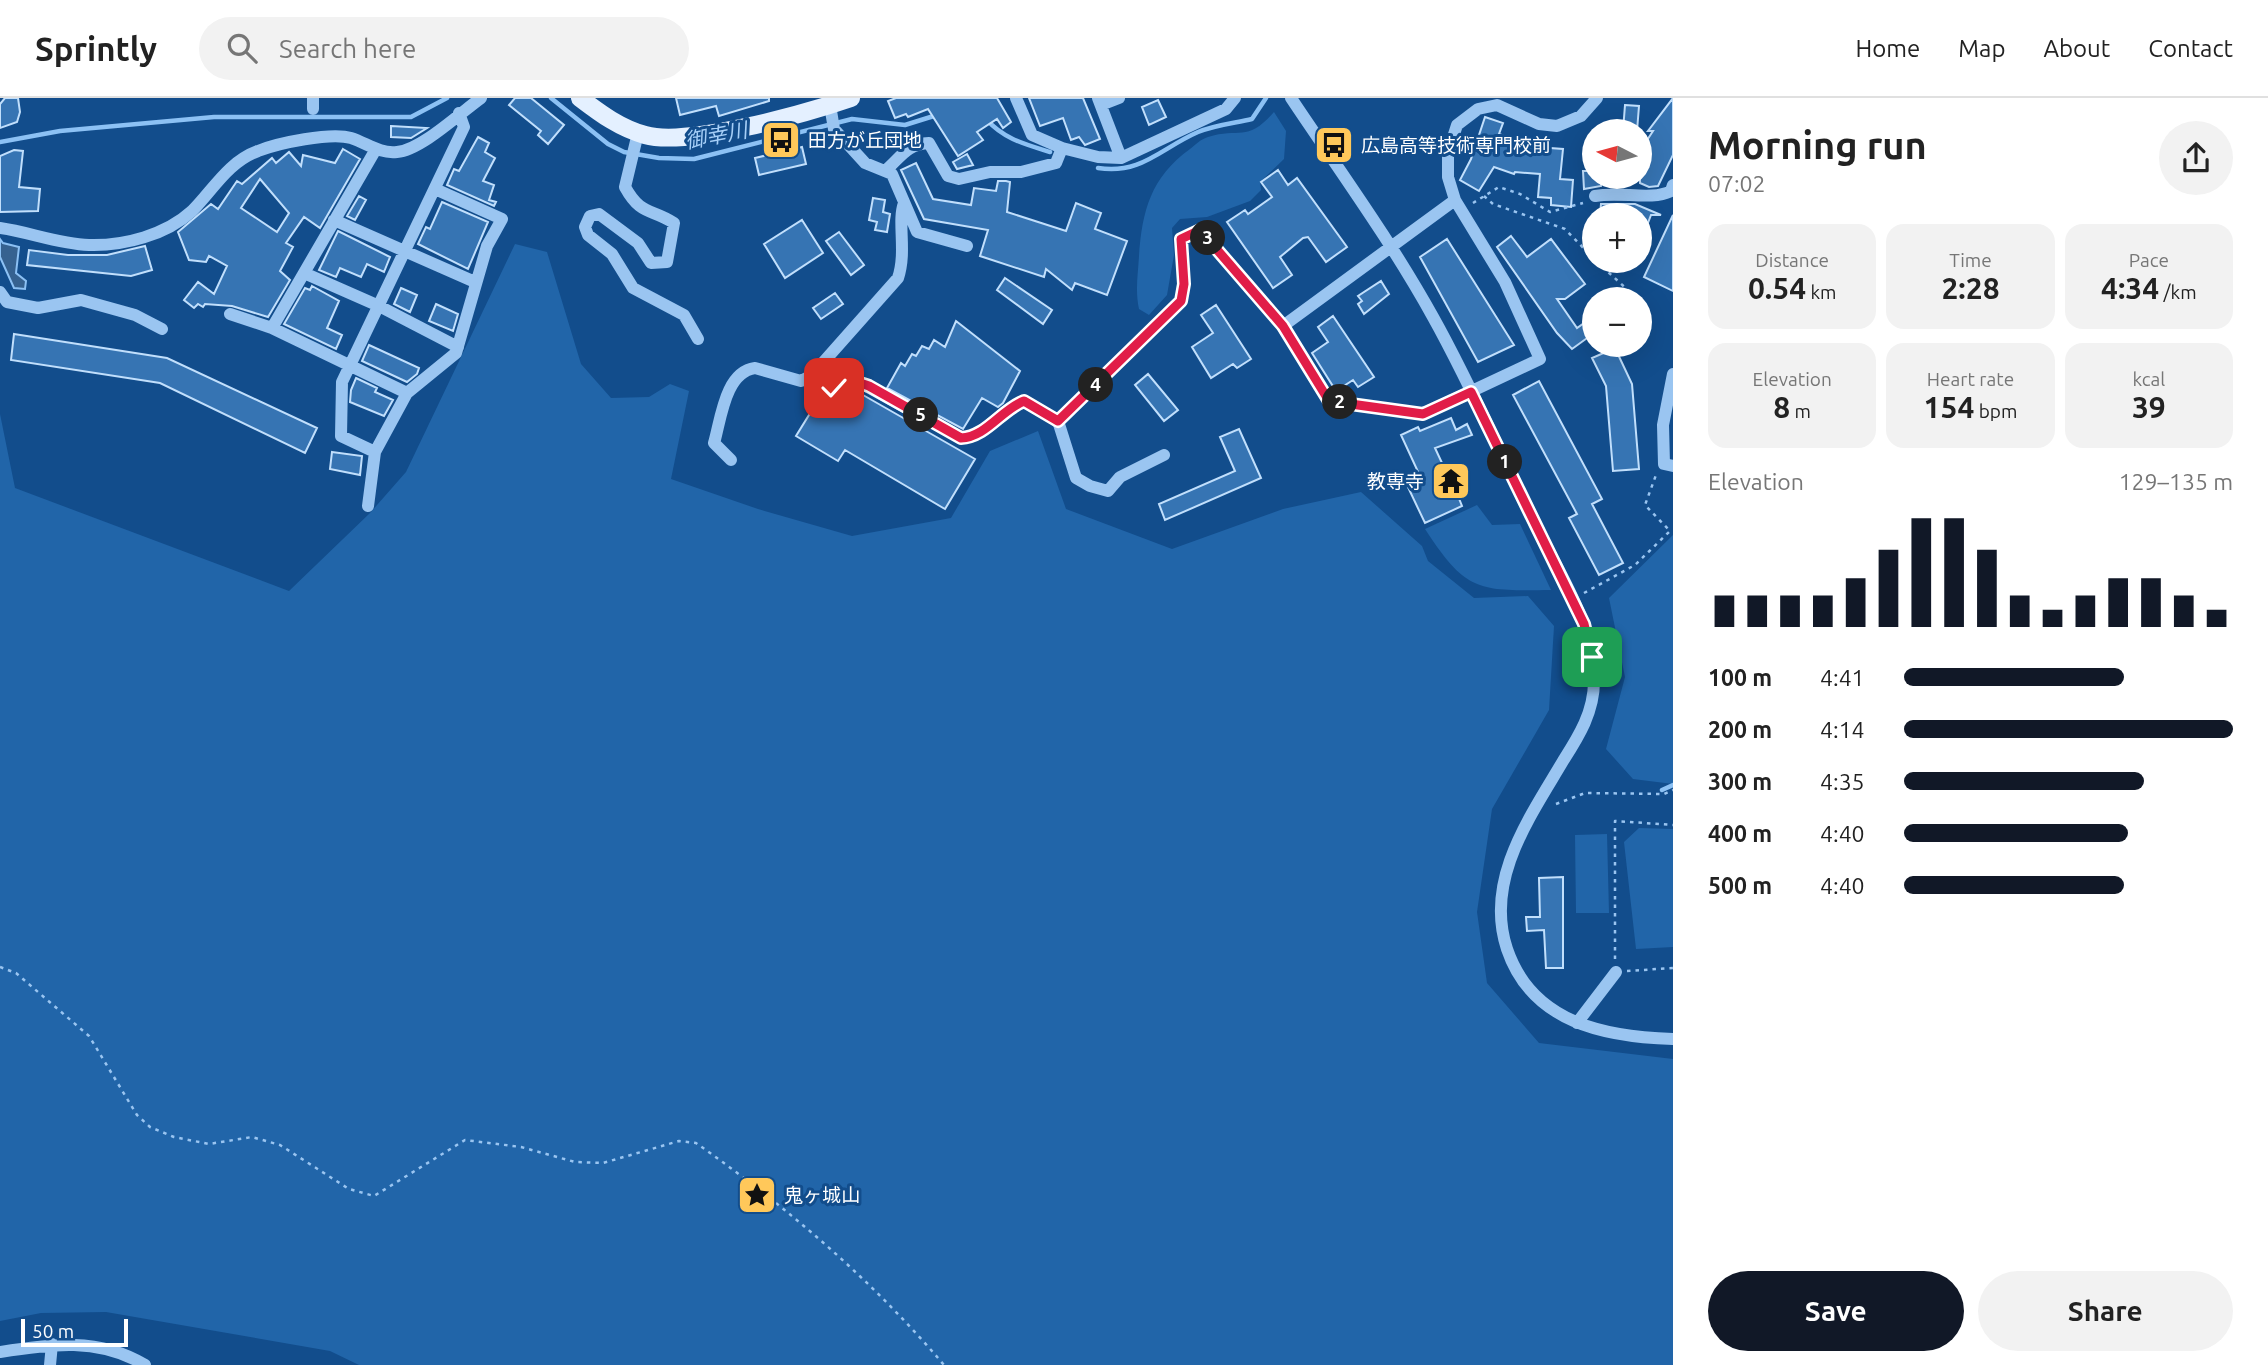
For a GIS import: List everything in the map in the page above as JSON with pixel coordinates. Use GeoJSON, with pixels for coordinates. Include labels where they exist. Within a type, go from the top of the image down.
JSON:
{"type":"FeatureCollection","features":[{"type":"Feature","properties":{"kind":"main road"},"geometry":{"type":"LineString","coordinates":[[580,98],[608,120],[638,133],[688,139],[808,104],[830,105],[851,98]]}},
{"type":"Feature","properties":{"kind":"street"},"geometry":{"type":"LineString","coordinates":[[0,228],[87,245],[116,243],[165,231],[192,211],[210,188],[238,162],[258,150],[331,136],[352,138],[376,149],[397,152],[414,147],[481,98]]}},
{"type":"Feature","properties":{"kind":"street"},"geometry":{"type":"LineString","coordinates":[[1016,98],[1032,135],[1062,148],[1098,157],[1121,158],[1226,109],[1234,98]]}},
{"type":"Feature","properties":{"kind":"street"},"geometry":{"type":"LineString","coordinates":[[1119,98],[1100,102],[1121,158]]}},
{"type":"Feature","properties":{"kind":"street"},"geometry":{"type":"LineString","coordinates":[[1291,98],[1434,318],[1584,624],[1592,657],[1594,681],[1591,709],[1583,730],[1516,845],[1505,874],[1500,901],[1502,932],[1520,975],[1553,1010],[1605,1034],[1673,1039]]}},
{"type":"Feature","properties":{"kind":"street"},"geometry":{"type":"LineString","coordinates":[[1058,421],[1181,301],[1184,284],[1181,239],[1200,230],[1283,326],[1329,401],[1423,414],[1540,359],[1505,282],[1458,205],[1448,177],[1448,153],[1457,125],[1478,109],[1497,105],[1539,124],[1557,126],[1581,116],[1597,98]]}},
{"type":"Feature","properties":{"kind":"street"},"geometry":{"type":"LineString","coordinates":[[830,105],[834,129],[864,163],[892,174],[917,232],[967,246]]}},
{"type":"Feature","properties":{"kind":"street"},"geometry":{"type":"LineString","coordinates":[[375,452],[341,436],[342,382],[464,127],[459,113]]}},
{"type":"Feature","properties":{"kind":"street"},"geometry":{"type":"LineString","coordinates":[[638,133],[625,187],[632,199],[649,214],[663,216],[674,223],[667,262],[651,263],[638,243],[599,215],[590,216],[585,227],[588,234],[612,254],[633,288],[684,315],[698,339]]}},
{"type":"Feature","properties":{"kind":"street"},"geometry":{"type":"LineString","coordinates":[[886,170],[906,149],[918,143],[929,143],[948,176],[959,179],[990,172],[1021,172],[1056,163],[1062,148]]}},
{"type":"Feature","properties":{"kind":"street"},"geometry":{"type":"LineString","coordinates":[[272,328],[376,149]]}},
{"type":"Feature","properties":{"kind":"street"},"geometry":{"type":"LineString","coordinates":[[1595,196],[1625,192],[1660,197],[1671,191],[1673,186]]}},
{"type":"Feature","properties":{"kind":"street"},"geometry":{"type":"LineString","coordinates":[[368,506],[375,452],[407,393],[456,353],[486,246],[502,219],[435,189]]}},
{"type":"Feature","properties":{"kind":"street"},"geometry":{"type":"LineString","coordinates":[[731,460],[714,443],[730,386],[747,369],[755,368],[801,381],[812,375],[898,278],[903,264],[904,230],[900,212],[904,203]]}},
{"type":"Feature","properties":{"kind":"street"},"geometry":{"type":"LineString","coordinates":[[1283,326],[1389,246],[1458,205]]}},
{"type":"Feature","properties":{"kind":"street"},"geometry":{"type":"LineString","coordinates":[[334,219],[475,282]]}},
{"type":"Feature","properties":{"kind":"street"},"geometry":{"type":"LineString","coordinates":[[304,273],[379,306],[458,347]]}},
{"type":"Feature","properties":{"kind":"street"},"geometry":{"type":"LineString","coordinates":[[0,292],[7,302],[38,308],[81,300],[135,315],[162,329]]}},
{"type":"Feature","properties":{"kind":"street"},"geometry":{"type":"LineString","coordinates":[[230,314],[272,328],[348,368],[407,393]]}},
{"type":"Feature","properties":{"kind":"street"},"geometry":{"type":"LineString","coordinates":[[1668,465],[1663,425],[1673,374]]}},
{"type":"Feature","properties":{"kind":"street"},"geometry":{"type":"LineString","coordinates":[[822,404],[834,388],[857,382],[961,438],[974,437],[1009,407],[1024,401],[1058,421],[1076,478],[1090,486],[1108,491],[1120,477],[1164,455]]}},
{"type":"Feature","properties":{"kind":"street"},"geometry":{"type":"LineString","coordinates":[[1577,1023],[1616,972]]}},
{"type":"Feature","properties":{"kind":"street"},"geometry":{"type":"LineString","coordinates":[[0,1352],[52,1344],[107,1348],[126,1360],[145,1365]]}},
{"type":"Feature","properties":{"kind":"street"},"geometry":{"type":"LineString","coordinates":[[50,1365],[52,1344]]}},
{"type":"Feature","properties":{"kind":"path"},"geometry":{"type":"LineString","coordinates":[[1458,205],[1484,196],[1495,188],[1504,188],[1550,212],[1582,204],[1595,196]]}},
{"type":"Feature","properties":{"kind":"path"},"geometry":{"type":"LineString","coordinates":[[1484,196],[1493,204],[1565,229],[1582,247]]}},
{"type":"Feature","properties":{"kind":"path"},"geometry":{"type":"LineString","coordinates":[[1609,273],[1625,287]]}},
{"type":"Feature","properties":{"kind":"path"},"geometry":{"type":"LineString","coordinates":[[1584,593],[1635,565],[1670,531],[1645,505],[1659,467],[1668,465]]}},
{"type":"Feature","properties":{"kind":"path"},"geometry":{"type":"LineString","coordinates":[[1556,804],[1585,793],[1664,794],[1673,790]]}},
{"type":"Feature","properties":{"kind":"path"},"geometry":{"type":"LineString","coordinates":[[1673,825],[1615,821],[1616,972],[1673,968]]}},
{"type":"Feature","properties":{"kind":"path"},"geometry":{"type":"LineString","coordinates":[[0,967],[16,973],[89,1036],[137,1115],[150,1127],[174,1137],[209,1144],[251,1137],[280,1145],[349,1189],[374,1196],[464,1140],[521,1147],[575,1162],[603,1163],[679,1141],[696,1143],[830,1247],[909,1323],[944,1365]]}},
{"type":"Feature","properties":{"kind":"shaded area"},"geometry":{"type":"Polygon","coordinates":[[[1274,112],[1286,131],[1284,159],[1260,182],[1261,190],[1250,201],[1207,217],[1180,219],[1172,228],[1174,255],[1167,295],[1149,315],[1139,309],[1137,289],[1143,224],[1151,196],[1166,171],[1203,139],[1219,134],[1250,131],[1265,122],[1274,112]]]}},
{"type":"Feature","properties":{"kind":"shaded area"},"geometry":{"type":"Polygon","coordinates":[[[0,239],[3,243],[19,247],[16,273],[26,281],[25,289],[14,288],[0,257],[0,239]]]}},
{"type":"Feature","properties":{"kind":"shaded area"},"geometry":{"type":"Polygon","coordinates":[[[515,244],[547,252],[581,364],[611,398],[649,397],[670,384],[689,391],[671,479],[758,509],[852,536],[951,518],[990,451],[1038,431],[1066,509],[1172,549],[1283,509],[1361,492],[1422,546],[1428,561],[1474,598],[1528,596],[1554,626],[1549,710],[1492,809],[1477,912],[1487,983],[1539,1043],[1673,1059],[1673,1365],[359,1365],[330,1351],[106,1312],[41,1313],[0,1321],[0,414],[15,488],[289,591],[370,513],[406,472],[515,244]]]}},
{"type":"Feature","properties":{"kind":"shaded area"},"geometry":{"type":"Polygon","coordinates":[[[1477,505],[1492,525],[1520,524],[1551,590],[1490,588],[1476,584],[1452,565],[1425,529],[1477,505]]]}},
{"type":"Feature","properties":{"kind":"shaded area"},"geometry":{"type":"Polygon","coordinates":[[[1673,535],[1673,784],[1633,779],[1606,749],[1625,677],[1609,598],[1673,535]]]}},
{"type":"Feature","properties":{"kind":"shaded area"},"geometry":{"type":"Polygon","coordinates":[[[1639,828],[1673,829],[1673,947],[1636,949],[1624,842],[1639,828]]]}},
{"type":"Feature","properties":{"kind":"shaded area"},"geometry":{"type":"Polygon","coordinates":[[[1607,834],[1609,913],[1576,913],[1575,835],[1607,834]]]}},
{"type":"Feature","properties":{"kind":"building"},"geometry":{"type":"Polygon","coordinates":[[[5,98],[18,98],[20,112],[17,122],[0,128],[0,104],[5,98]]]}},
{"type":"Feature","properties":{"kind":"building"},"geometry":{"type":"Polygon","coordinates":[[[515,98],[531,98],[564,125],[548,144],[538,135],[541,131],[509,105],[515,98]]]}},
{"type":"Feature","properties":{"kind":"building"},"geometry":{"type":"Polygon","coordinates":[[[676,98],[769,98],[769,101],[719,116],[716,106],[680,115],[676,98]]]}},
{"type":"Feature","properties":{"kind":"building"},"geometry":{"type":"Polygon","coordinates":[[[896,98],[997,98],[1011,122],[1003,128],[997,119],[977,132],[983,140],[958,156],[928,109],[908,117],[906,114],[895,118],[888,101],[896,98]]]}},
{"type":"Feature","properties":{"kind":"building"},"geometry":{"type":"Polygon","coordinates":[[[1029,98],[1083,98],[1100,139],[1085,145],[1079,137],[1071,140],[1063,118],[1040,126],[1029,98]]]}},
{"type":"Feature","properties":{"kind":"building"},"geometry":{"type":"Polygon","coordinates":[[[1673,98],[1673,155],[1658,186],[1652,187],[1653,131],[1652,126],[1673,98]]]}},
{"type":"Feature","properties":{"kind":"building"},"geometry":{"type":"Polygon","coordinates":[[[1158,100],[1166,117],[1149,125],[1142,107],[1158,100]]]}},
{"type":"Feature","properties":{"kind":"building"},"geometry":{"type":"Polygon","coordinates":[[[1625,105],[1639,106],[1638,119],[1624,119],[1625,105]]]}},
{"type":"Feature","properties":{"kind":"building"},"geometry":{"type":"Polygon","coordinates":[[[1485,117],[1503,123],[1499,134],[1536,147],[1563,149],[1560,179],[1573,180],[1571,207],[1551,205],[1551,198],[1538,197],[1540,174],[1514,174],[1494,167],[1479,191],[1460,180],[1471,159],[1485,117]]]}},
{"type":"Feature","properties":{"kind":"building"},"geometry":{"type":"Polygon","coordinates":[[[391,126],[427,128],[411,138],[391,137],[391,126]]]}},
{"type":"Feature","properties":{"kind":"building"},"geometry":{"type":"Polygon","coordinates":[[[478,137],[489,143],[485,152],[495,158],[483,181],[494,185],[489,200],[496,202],[494,206],[447,185],[454,169],[459,171],[478,137]]]}},
{"type":"Feature","properties":{"kind":"building"},"geometry":{"type":"Polygon","coordinates":[[[802,147],[806,164],[759,175],[755,158],[802,147]]]}},
{"type":"Feature","properties":{"kind":"building"},"geometry":{"type":"Polygon","coordinates":[[[343,149],[360,159],[320,228],[304,217],[286,243],[293,247],[280,271],[290,280],[268,317],[232,306],[205,304],[203,307],[198,304],[194,308],[184,300],[198,282],[214,294],[227,266],[209,256],[206,262],[189,260],[178,232],[211,204],[218,209],[237,181],[242,184],[272,158],[276,163],[289,152],[301,166],[303,155],[335,163],[343,149]],[[260,179],[241,208],[277,232],[289,213],[260,179]]]}},
{"type":"Feature","properties":{"kind":"building"},"geometry":{"type":"Polygon","coordinates":[[[14,150],[23,151],[19,187],[40,189],[38,211],[0,212],[0,156],[14,150]]]}},
{"type":"Feature","properties":{"kind":"building"},"geometry":{"type":"Polygon","coordinates":[[[967,154],[973,165],[957,169],[953,162],[967,154]]]}},
{"type":"Feature","properties":{"kind":"building"},"geometry":{"type":"Polygon","coordinates":[[[916,163],[933,199],[971,205],[974,188],[996,191],[998,181],[1006,181],[1010,182],[1007,212],[1066,231],[1076,203],[1101,213],[1095,229],[1127,241],[1107,295],[1075,283],[1072,290],[1046,269],[1044,277],[980,256],[988,230],[924,219],[901,170],[916,163]]]}},
{"type":"Feature","properties":{"kind":"building"},"geometry":{"type":"Polygon","coordinates":[[[1278,170],[1288,185],[1297,178],[1347,247],[1326,262],[1308,237],[1303,238],[1280,257],[1292,275],[1273,288],[1227,222],[1245,210],[1248,214],[1272,197],[1261,182],[1278,170]]]}},
{"type":"Feature","properties":{"kind":"building"},"geometry":{"type":"Polygon","coordinates":[[[359,196],[366,200],[355,220],[347,216],[359,196]]]}},
{"type":"Feature","properties":{"kind":"building"},"geometry":{"type":"Polygon","coordinates":[[[873,198],[885,200],[883,212],[890,214],[887,232],[875,230],[877,222],[869,220],[873,198]]]}},
{"type":"Feature","properties":{"kind":"building"},"geometry":{"type":"Polygon","coordinates":[[[442,202],[488,222],[468,269],[418,244],[426,227],[430,229],[442,202]]]}},
{"type":"Feature","properties":{"kind":"building"},"geometry":{"type":"Polygon","coordinates":[[[1673,215],[1673,291],[1644,277],[1646,273],[1652,273],[1652,260],[1673,215]]]}},
{"type":"Feature","properties":{"kind":"building"},"geometry":{"type":"Polygon","coordinates":[[[802,220],[823,253],[785,278],[764,244],[802,220]]]}},
{"type":"Feature","properties":{"kind":"building"},"geometry":{"type":"Polygon","coordinates":[[[338,231],[390,257],[384,272],[367,264],[361,277],[340,268],[336,277],[319,270],[338,231]]]}},
{"type":"Feature","properties":{"kind":"building"},"geometry":{"type":"Polygon","coordinates":[[[839,232],[864,265],[851,275],[826,241],[839,232]]]}},
{"type":"Feature","properties":{"kind":"building"},"geometry":{"type":"Polygon","coordinates":[[[1511,236],[1527,257],[1551,239],[1585,284],[1565,299],[1557,299],[1577,328],[1582,324],[1582,342],[1572,349],[1557,333],[1497,247],[1511,236]]]}},
{"type":"Feature","properties":{"kind":"building"},"geometry":{"type":"Polygon","coordinates":[[[1447,239],[1514,345],[1478,362],[1420,257],[1447,239]]]}},
{"type":"Feature","properties":{"kind":"building"},"geometry":{"type":"Polygon","coordinates":[[[145,246],[152,270],[131,276],[27,265],[29,250],[68,255],[107,255],[145,246]]]}},
{"type":"Feature","properties":{"kind":"building"},"geometry":{"type":"Polygon","coordinates":[[[1005,278],[1052,310],[1043,324],[997,290],[1005,278]]]}},
{"type":"Feature","properties":{"kind":"building"},"geometry":{"type":"Polygon","coordinates":[[[1381,281],[1389,294],[1364,314],[1358,304],[1362,301],[1358,296],[1381,281]]]}},
{"type":"Feature","properties":{"kind":"building"},"geometry":{"type":"Polygon","coordinates":[[[312,286],[339,301],[327,328],[342,335],[336,349],[284,324],[305,288],[310,290],[312,286]]]}},
{"type":"Feature","properties":{"kind":"building"},"geometry":{"type":"Polygon","coordinates":[[[401,288],[417,295],[410,312],[394,304],[401,288]]]}},
{"type":"Feature","properties":{"kind":"building"},"geometry":{"type":"Polygon","coordinates":[[[835,293],[843,304],[821,319],[813,308],[835,293]]]}},
{"type":"Feature","properties":{"kind":"building"},"geometry":{"type":"Polygon","coordinates":[[[436,304],[458,314],[453,331],[429,321],[436,304]]]}},
{"type":"Feature","properties":{"kind":"building"},"geometry":{"type":"Polygon","coordinates":[[[1216,305],[1251,359],[1237,368],[1233,364],[1211,378],[1192,347],[1213,333],[1201,315],[1216,305]]]}},
{"type":"Feature","properties":{"kind":"building"},"geometry":{"type":"Polygon","coordinates":[[[1333,316],[1374,377],[1358,387],[1353,380],[1336,391],[1312,353],[1328,342],[1318,327],[1333,316]]]}},
{"type":"Feature","properties":{"kind":"building"},"geometry":{"type":"Polygon","coordinates":[[[956,321],[1020,371],[1003,403],[998,407],[982,398],[963,429],[887,388],[901,363],[905,366],[912,354],[916,356],[922,346],[929,349],[934,340],[945,347],[956,321]]]}},
{"type":"Feature","properties":{"kind":"building"},"geometry":{"type":"Polygon","coordinates":[[[14,334],[167,358],[317,428],[305,453],[160,383],[11,360],[14,334]]]}},
{"type":"Feature","properties":{"kind":"building"},"geometry":{"type":"Polygon","coordinates":[[[369,345],[419,368],[417,374],[407,382],[362,361],[369,345]]]}},
{"type":"Feature","properties":{"kind":"building"},"geometry":{"type":"Polygon","coordinates":[[[1619,357],[1632,384],[1639,469],[1613,471],[1606,386],[1592,358],[1619,357]]]}},
{"type":"Feature","properties":{"kind":"building"},"geometry":{"type":"Polygon","coordinates":[[[1148,374],[1178,410],[1164,421],[1135,385],[1148,374]]]}},
{"type":"Feature","properties":{"kind":"building"},"geometry":{"type":"Polygon","coordinates":[[[356,378],[377,388],[375,392],[393,400],[384,416],[350,402],[356,378]]]}},
{"type":"Feature","properties":{"kind":"building"},"geometry":{"type":"Polygon","coordinates":[[[1539,381],[1602,499],[1592,504],[1623,563],[1599,575],[1569,518],[1577,514],[1513,395],[1539,381]]]}},
{"type":"Feature","properties":{"kind":"building"},"geometry":{"type":"Polygon","coordinates":[[[856,391],[975,459],[945,509],[845,450],[838,461],[796,436],[814,407],[828,416],[839,396],[856,391]]]}},
{"type":"Feature","properties":{"kind":"building"},"geometry":{"type":"Polygon","coordinates":[[[1451,418],[1456,430],[1467,424],[1472,435],[1435,448],[1449,478],[1456,474],[1465,493],[1458,496],[1462,506],[1425,523],[1406,483],[1420,476],[1401,435],[1418,427],[1420,431],[1451,418]]]}},
{"type":"Feature","properties":{"kind":"building"},"geometry":{"type":"Polygon","coordinates":[[[1239,429],[1261,478],[1165,520],[1159,504],[1235,471],[1220,437],[1239,429]]]}},
{"type":"Feature","properties":{"kind":"building"},"geometry":{"type":"Polygon","coordinates":[[[332,452],[362,456],[360,475],[330,469],[332,452]]]}},
{"type":"Feature","properties":{"kind":"building"},"geometry":{"type":"Polygon","coordinates":[[[1563,877],[1563,968],[1546,968],[1544,930],[1527,931],[1526,917],[1540,917],[1539,878],[1563,877]]]}},
{"type":"Feature","properties":{"kind":"waterway","name":"御幸川"},"geometry":{"type":"LineString","coordinates":[[0,142],[60,131],[214,117],[411,117],[447,98]]}},
{"type":"Feature","properties":{"kind":"waterway","name":"御幸川"},"geometry":{"type":"LineString","coordinates":[[551,98],[608,144],[624,152],[659,158],[694,159],[852,119],[905,125],[937,115]]}},
{"type":"Feature","properties":{"kind":"waterway","name":"御幸川"},"geometry":{"type":"LineString","coordinates":[[1098,168],[1127,168],[1150,159],[1198,132],[1252,119],[1266,98]]}},
{"type":"Feature","properties":{"kind":"waterway","name":"御幸川"},"geometry":{"type":"LineString","coordinates":[[986,119],[1007,136],[1050,152]]}},
{"type":"Feature","properties":{"kind":"waterway"},"geometry":{"type":"LineString","coordinates":[[1662,790],[1673,785]]}},
{"type":"Feature","properties":{"kind":"place","name":"田方が丘団地"},"geometry":{"type":"Point","coordinates":[781,140]}},
{"type":"Feature","properties":{"kind":"place","name":"広島高等技術専門校前"},"geometry":{"type":"Point","coordinates":[1334,145]}},
{"type":"Feature","properties":{"kind":"place","name":"教専寺"},"geometry":{"type":"Point","coordinates":[1451,481]}},
{"type":"Feature","properties":{"kind":"place","name":"鬼ヶ城山"},"geometry":{"type":"Point","coordinates":[757,1195]}},
{"type":"Feature","properties":{"kind":"route"},"geometry":{"type":"LineString","coordinates":[[834,388],[846,382],[869,386],[961,438],[974,437],[1009,407],[1024,401],[1058,421],[1181,301],[1184,284],[1181,239],[1200,230],[1283,326],[1329,401],[1423,414],[1471,392],[1584,624],[1592,657]]}}]}
